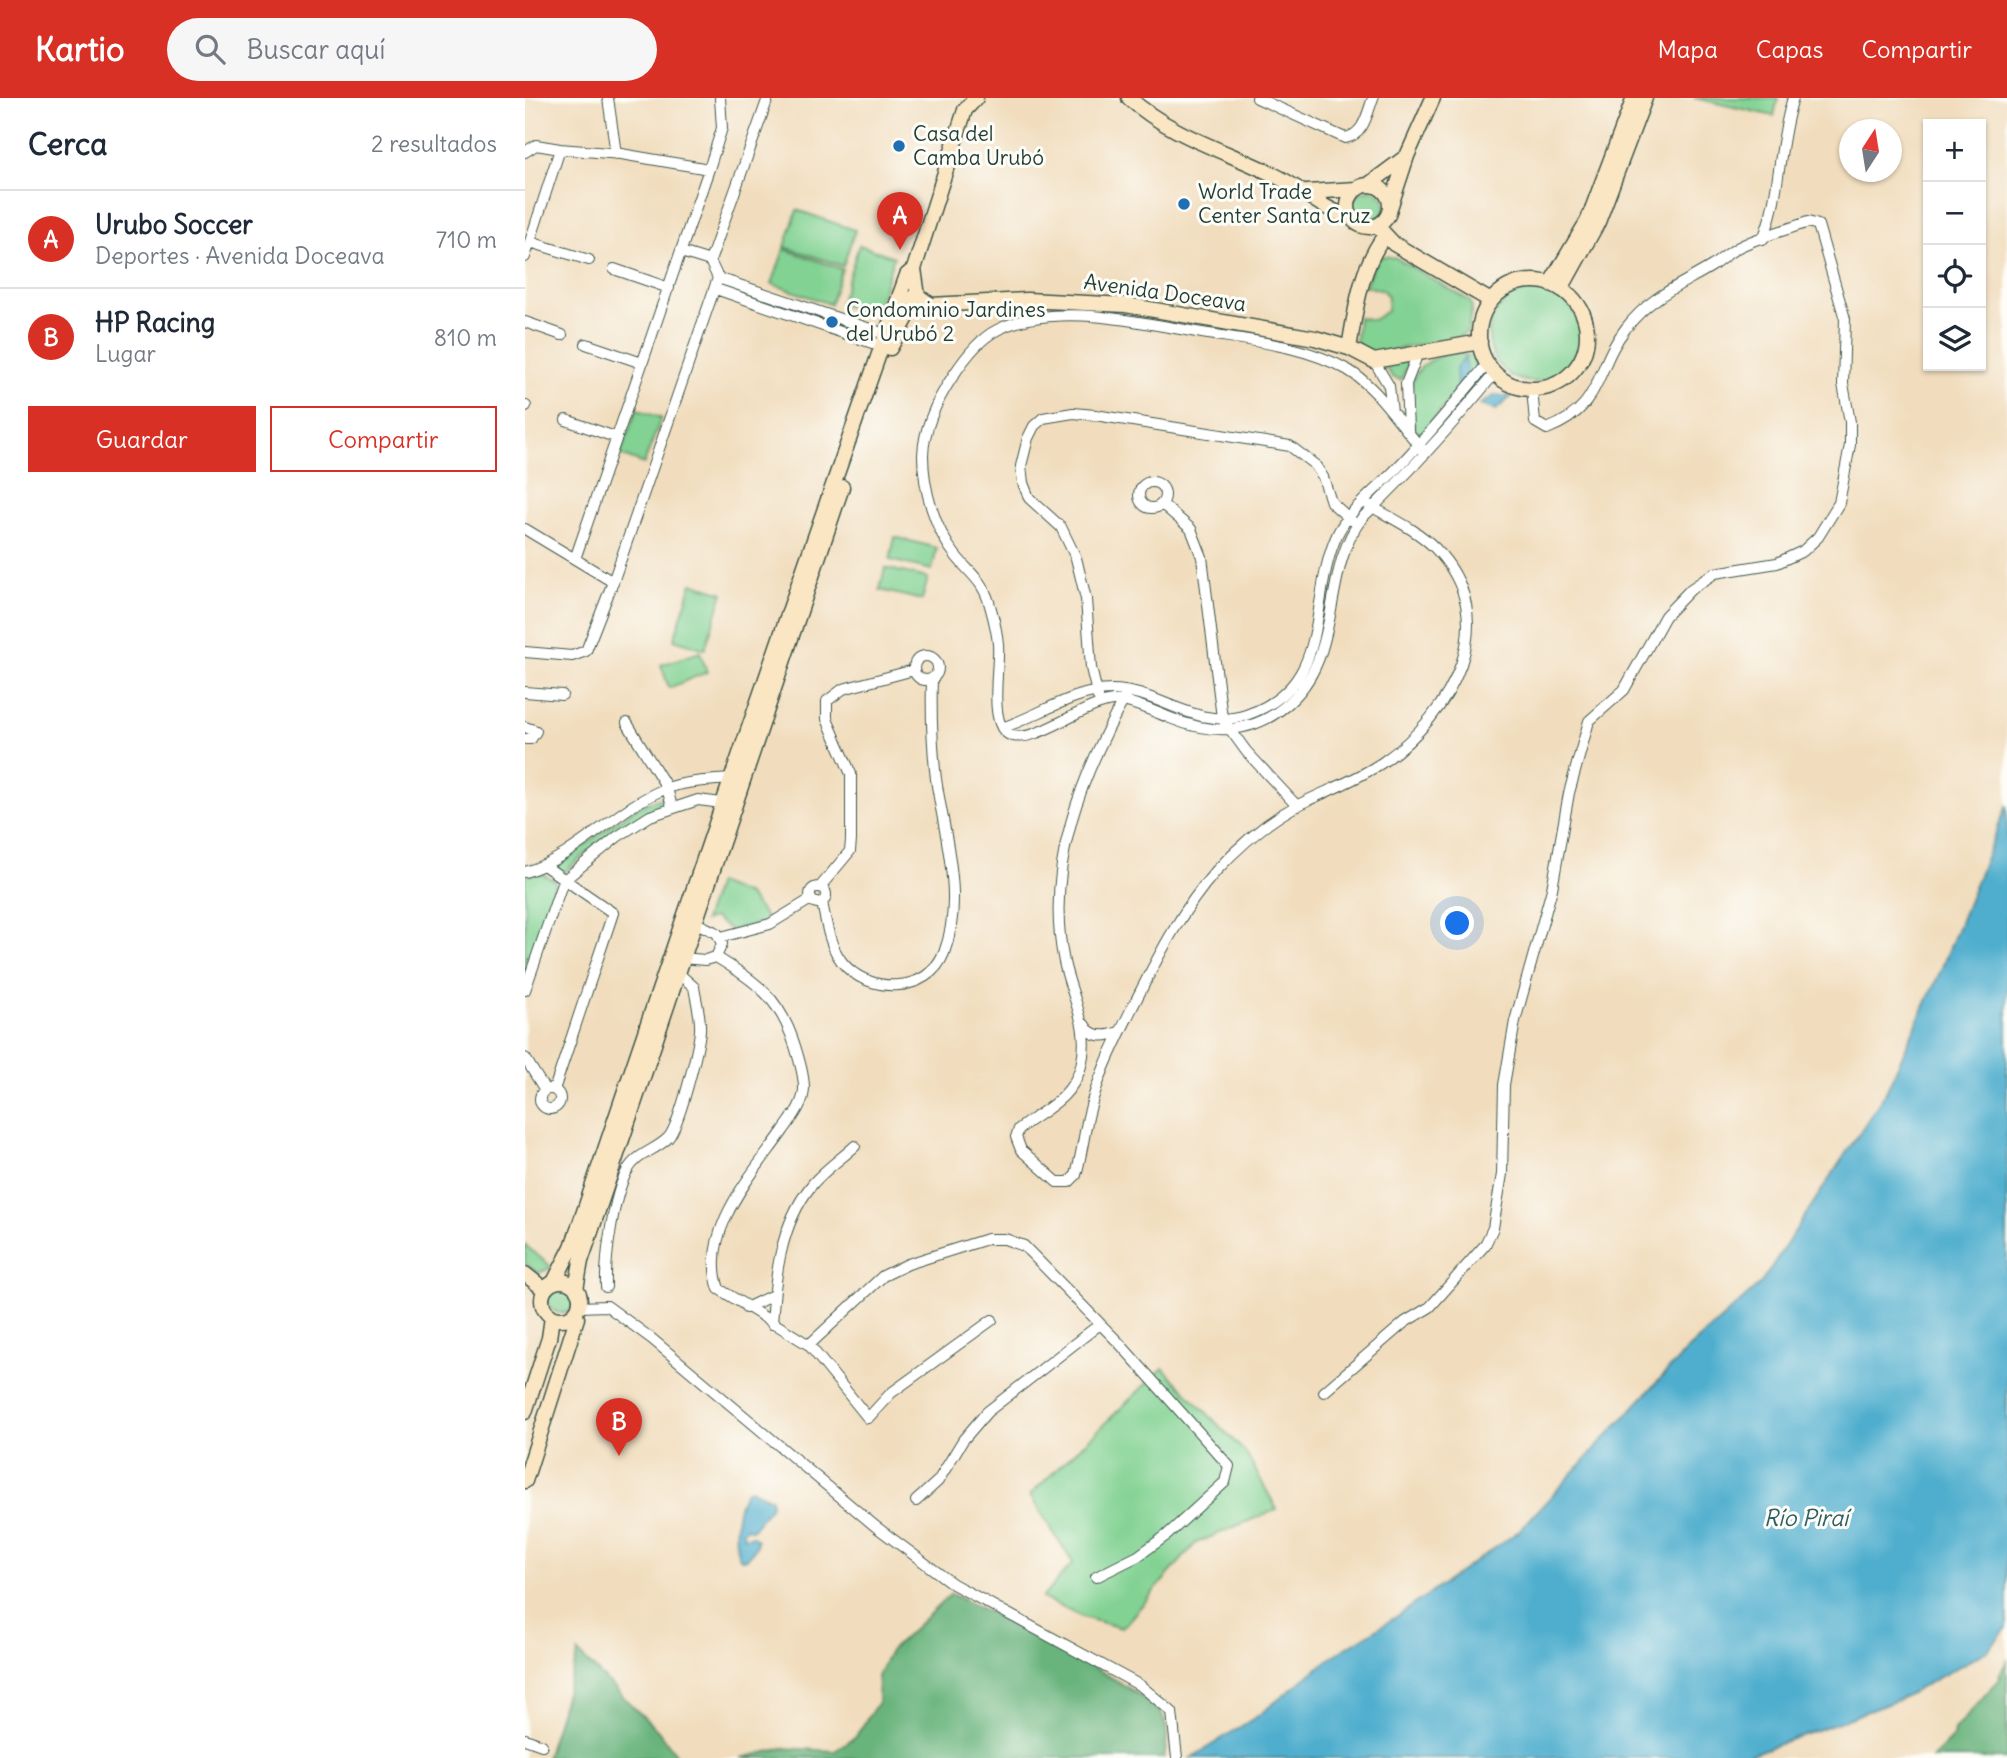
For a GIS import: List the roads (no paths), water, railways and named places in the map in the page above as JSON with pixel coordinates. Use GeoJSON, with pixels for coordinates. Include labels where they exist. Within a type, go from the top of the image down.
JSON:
{"type":"FeatureCollection","features":[{"type":"Feature","properties":{"kind":"main road"},"geometry":{"type":"LineString","coordinates":[[931,305],[918,296],[914,269],[965,104],[976,98]]}},
{"type":"Feature","properties":{"kind":"main road"},"geometry":{"type":"LineString","coordinates":[[1129,98],[1179,133],[1250,163],[1307,192],[1340,214],[1351,217],[1361,226],[1381,231],[1491,301]]}},
{"type":"Feature","properties":{"kind":"main road"},"geometry":{"type":"LineString","coordinates":[[1349,348],[1358,293],[1371,254],[1407,156],[1433,98]]}},
{"type":"Feature","properties":{"kind":"main road"},"geometry":{"type":"LineString","coordinates":[[1556,286],[1588,220],[1634,98]]}},
{"type":"Feature","properties":{"kind":"main road"},"geometry":{"type":"LineString","coordinates":[[1556,286],[1598,222],[1645,98]]}},
{"type":"Feature","properties":{"kind":"main road"},"geometry":{"type":"LineString","coordinates":[[1351,217],[1348,201],[1407,156]]}},
{"type":"Feature","properties":{"kind":"main road"},"geometry":{"type":"LineString","coordinates":[[1307,192],[1363,187],[1381,189],[1390,208]]}},
{"type":"Feature","properties":{"kind":"main road"},"geometry":{"type":"LineString","coordinates":[[525,1480],[530,1449],[559,1375],[577,1318],[576,1289],[581,1261],[694,922],[727,805],[730,779],[883,340],[907,275],[914,269]]}},
{"type":"Feature","properties":{"kind":"main road"},"geometry":{"type":"LineString","coordinates":[[1524,282],[1556,286],[1582,311],[1587,326],[1585,349],[1574,370],[1562,380],[1532,388],[1519,387],[1491,368],[1480,342],[1482,320],[1491,301],[1500,292],[1524,282]]}},
{"type":"Feature","properties":{"kind":"main road"},"geometry":{"type":"LineString","coordinates":[[577,1310],[564,1319],[552,1317],[543,1308],[549,1286],[572,1247],[894,336],[909,312],[907,298],[900,294]]}},
{"type":"Feature","properties":{"kind":"main road","name":"Avenida Doceava"},"geometry":{"type":"LineString","coordinates":[[909,312],[931,305],[1027,300],[1126,304],[1315,338],[1349,348],[1374,361]]}},
{"type":"Feature","properties":{"kind":"main road"},"geometry":{"type":"LineString","coordinates":[[1374,361],[1480,342]]}},
{"type":"Feature","properties":{"kind":"main road"},"geometry":{"type":"LineString","coordinates":[[525,1274],[549,1286],[566,1282],[576,1289]]}},
{"type":"Feature","properties":{"kind":"main road"},"geometry":{"type":"LineString","coordinates":[[525,1412],[552,1317]]}},
{"type":"Feature","properties":{"kind":"main road"},"geometry":{"type":"LineString","coordinates":[[539,1369],[559,1375]]}},
{"type":"Feature","properties":{"kind":"street"},"geometry":{"type":"LineString","coordinates":[[608,98],[616,153]]}},
{"type":"Feature","properties":{"kind":"street"},"geometry":{"type":"LineString","coordinates":[[575,559],[722,128],[720,98]]}},
{"type":"Feature","properties":{"kind":"street"},"geometry":{"type":"LineString","coordinates":[[525,652],[572,656],[586,651],[716,289],[718,278],[710,261],[768,98]]}},
{"type":"Feature","properties":{"kind":"street"},"geometry":{"type":"LineString","coordinates":[[1257,98],[1345,138],[1354,136],[1361,130],[1373,98]]}},
{"type":"Feature","properties":{"kind":"street"},"geometry":{"type":"LineString","coordinates":[[1763,239],[1772,216],[1779,160],[1793,98]]}},
{"type":"Feature","properties":{"kind":"street"},"geometry":{"type":"LineString","coordinates":[[525,152],[536,145],[616,153],[709,169]]}},
{"type":"Feature","properties":{"kind":"street"},"geometry":{"type":"LineString","coordinates":[[525,257],[560,149]]}},
{"type":"Feature","properties":{"kind":"street"},"geometry":{"type":"LineString","coordinates":[[1324,1391],[1405,1322],[1430,1307],[1485,1245],[1493,1228],[1502,1174],[1504,1086],[1515,1021],[1552,890],[1569,793],[1589,721],[1623,690],[1665,616],[1691,589],[1716,573],[1777,563],[1803,551],[1818,537],[1839,503],[1850,444],[1850,422],[1843,384],[1845,319],[1818,225],[1808,222],[1730,251],[1712,265],[1662,292],[1627,327],[1613,348],[1590,398],[1579,413],[1565,422],[1547,429],[1535,422],[1532,388]]}},
{"type":"Feature","properties":{"kind":"street"},"geometry":{"type":"LineString","coordinates":[[530,242],[589,260]]}},
{"type":"Feature","properties":{"kind":"street"},"geometry":{"type":"LineString","coordinates":[[681,251],[710,261]]}},
{"type":"Feature","properties":{"kind":"street"},"geometry":{"type":"LineString","coordinates":[[614,269],[669,288]]}},
{"type":"Feature","properties":{"kind":"street"},"geometry":{"type":"LineString","coordinates":[[718,278],[883,340]]}},
{"type":"Feature","properties":{"kind":"street"},"geometry":{"type":"LineString","coordinates":[[716,289],[883,340]]}},
{"type":"Feature","properties":{"kind":"street"},"geometry":{"type":"LineString","coordinates":[[1098,697],[1024,736],[1009,735],[1002,728],[997,709],[998,644],[992,609],[981,580],[955,555],[929,500],[923,456],[928,425],[941,394],[976,346],[996,330],[1020,321],[1079,316],[1111,318],[1310,353],[1363,381],[1426,453]]}},
{"type":"Feature","properties":{"kind":"street"},"geometry":{"type":"LineString","coordinates":[[525,322],[562,335]]}},
{"type":"Feature","properties":{"kind":"street"},"geometry":{"type":"LineString","coordinates":[[586,344],[642,363]]}},
{"type":"Feature","properties":{"kind":"street"},"geometry":{"type":"LineString","coordinates":[[1408,431],[1406,384],[1418,353]]}},
{"type":"Feature","properties":{"kind":"street"},"geometry":{"type":"LineString","coordinates":[[1374,361],[1389,386],[1392,412]]}},
{"type":"Feature","properties":{"kind":"street"},"geometry":{"type":"LineString","coordinates":[[1369,505],[1418,444],[1491,368]]}},
{"type":"Feature","properties":{"kind":"street"},"geometry":{"type":"LineString","coordinates":[[1002,728],[1098,697],[1125,696],[1179,711],[1221,718],[1247,715],[1288,689],[1303,670],[1315,638],[1335,542],[1369,505],[1426,453],[1491,368]]}},
{"type":"Feature","properties":{"kind":"street"},"geometry":{"type":"LineString","coordinates":[[1389,386],[1406,384]]}},
{"type":"Feature","properties":{"kind":"street"},"geometry":{"type":"LineString","coordinates":[[1098,697],[1091,668],[1086,599],[1071,542],[1061,527],[1030,498],[1023,483],[1024,452],[1034,426],[1043,418],[1073,413],[1095,415],[1290,446],[1315,465],[1323,477],[1331,502],[1353,522]]}},
{"type":"Feature","properties":{"kind":"street"},"geometry":{"type":"LineString","coordinates":[[566,420],[615,437]]}},
{"type":"Feature","properties":{"kind":"street"},"geometry":{"type":"LineString","coordinates":[[1162,504],[1191,529],[1202,556],[1221,718],[1297,806]]}},
{"type":"Feature","properties":{"kind":"street"},"geometry":{"type":"LineString","coordinates":[[1084,1024],[1083,1054],[1076,1077],[1063,1097],[1019,1129],[1016,1137],[1021,1150],[1057,1182],[1069,1182],[1076,1175],[1089,1111],[1108,1057],[1156,959],[1185,909],[1217,870],[1247,841],[1297,806],[1369,771],[1420,732],[1442,705],[1465,655],[1467,613],[1462,592],[1449,565],[1420,535],[1369,505]]}},
{"type":"Feature","properties":{"kind":"street"},"geometry":{"type":"LineString","coordinates":[[1125,696],[1182,723],[1230,730],[1271,717],[1308,682],[1323,654],[1353,522]]}},
{"type":"Feature","properties":{"kind":"street"},"geometry":{"type":"LineString","coordinates":[[525,529],[613,582]]}},
{"type":"Feature","properties":{"kind":"street"},"geometry":{"type":"LineString","coordinates":[[816,900],[835,951],[855,974],[872,982],[900,985],[923,978],[940,962],[950,928],[953,896],[932,738],[932,678],[938,668],[932,658],[918,659],[914,670]]}},
{"type":"Feature","properties":{"kind":"street"},"geometry":{"type":"LineString","coordinates":[[914,670],[921,679],[932,678]]}},
{"type":"Feature","properties":{"kind":"street"},"geometry":{"type":"LineString","coordinates":[[694,922],[721,937],[770,924],[826,894],[820,887],[850,851],[852,840],[851,774],[827,719],[827,701],[843,689],[914,670]]}},
{"type":"Feature","properties":{"kind":"street"},"geometry":{"type":"LineString","coordinates":[[525,692],[562,695]]}},
{"type":"Feature","properties":{"kind":"street"},"geometry":{"type":"LineString","coordinates":[[1121,1031],[1110,1036],[1097,1035],[1087,1030],[1069,979],[1061,941],[1063,867],[1075,800],[1125,696]]}},
{"type":"Feature","properties":{"kind":"street"},"geometry":{"type":"LineString","coordinates":[[627,723],[667,788],[672,807]]}},
{"type":"Feature","properties":{"kind":"street"},"geometry":{"type":"LineString","coordinates":[[525,727],[536,731],[535,736],[525,739]]}},
{"type":"Feature","properties":{"kind":"street"},"geometry":{"type":"LineString","coordinates":[[525,872],[545,866],[645,798],[667,788],[730,779]]}},
{"type":"Feature","properties":{"kind":"street"},"geometry":{"type":"LineString","coordinates":[[525,990],[563,881],[617,837],[650,816],[698,800],[727,805]]}},
{"type":"Feature","properties":{"kind":"street"},"geometry":{"type":"LineString","coordinates":[[525,1058],[550,1090],[613,913],[563,881],[545,866]]}},
{"type":"Feature","properties":{"kind":"street"},"geometry":{"type":"LineString","coordinates":[[716,957],[722,944],[721,937]]}},
{"type":"Feature","properties":{"kind":"street"},"geometry":{"type":"LineString","coordinates":[[606,1287],[605,1269],[619,1195],[627,1171],[640,1155],[670,1136],[696,1058],[701,1028],[694,987],[679,965],[716,957],[755,983],[780,1007],[796,1050],[804,1088],[797,1111],[741,1189],[723,1227],[715,1276],[719,1289],[809,1345],[868,1418],[891,1393],[992,1321]]}},
{"type":"Feature","properties":{"kind":"street"},"geometry":{"type":"LineString","coordinates":[[772,1324],[772,1296],[782,1248],[799,1205],[813,1185],[855,1146]]}},
{"type":"Feature","properties":{"kind":"street"},"geometry":{"type":"LineString","coordinates":[[809,1345],[883,1276],[932,1255],[987,1238],[1005,1239],[1024,1246],[1213,1444],[1230,1471],[1225,1482],[1167,1535],[1138,1556],[1096,1577]]}},
{"type":"Feature","properties":{"kind":"street"},"geometry":{"type":"LineString","coordinates":[[746,1308],[772,1296]]}},
{"type":"Feature","properties":{"kind":"street"},"geometry":{"type":"LineString","coordinates":[[577,1310],[607,1306],[652,1339],[875,1526],[953,1584],[1142,1686],[1172,1712],[1177,1758]]}},
{"type":"Feature","properties":{"kind":"street"},"geometry":{"type":"LineString","coordinates":[[916,1501],[938,1481],[963,1440],[988,1412],[1100,1324]]}},
{"type":"Feature","properties":{"kind":"street"},"geometry":{"type":"LineString","coordinates":[[525,1739],[541,1745]]}},
{"type":"Feature","properties":{"kind":"water"},"geometry":{"type":"Polygon","coordinates":[[[1465,357],[1467,374],[1457,388],[1456,367],[1465,357]]]}},
{"type":"Feature","properties":{"kind":"water"},"geometry":{"type":"Polygon","coordinates":[[[1496,395],[1511,397],[1496,410],[1479,405],[1496,395]]]}},
{"type":"Feature","properties":{"kind":"water","name":"Río Piraí"},"geometry":{"type":"Polygon","coordinates":[[[2007,805],[2007,1628],[1987,1651],[1898,1700],[1741,1758],[1191,1758],[1259,1715],[1333,1656],[1399,1615],[1519,1531],[1686,1351],[1761,1283],[1886,1092],[1940,972],[2007,805]]]}},
{"type":"Feature","properties":{"kind":"water"},"geometry":{"type":"Polygon","coordinates":[[[750,1489],[771,1499],[771,1506],[752,1530],[747,1528],[743,1531],[744,1537],[753,1536],[757,1540],[756,1547],[746,1559],[741,1559],[736,1544],[736,1522],[741,1501],[750,1489]]]}},
{"type":"Feature","properties":{"kind":"place","name":"Casa del Camba Urubó"},"geometry":{"type":"Point","coordinates":[899,146]}},
{"type":"Feature","properties":{"kind":"place","name":"World Trade Center Santa Cruz"},"geometry":{"type":"Point","coordinates":[1184,204]}},
{"type":"Feature","properties":{"kind":"place","name":"Urubo Soccer"},"geometry":{"type":"Point","coordinates":[900,250]}},
{"type":"Feature","properties":{"kind":"place","name":"Condominio Jardines del Urubó 2"},"geometry":{"type":"Point","coordinates":[832,322]}},
{"type":"Feature","properties":{"kind":"place","name":"HP Racing"},"geometry":{"type":"Point","coordinates":[619,1456]}}]}
